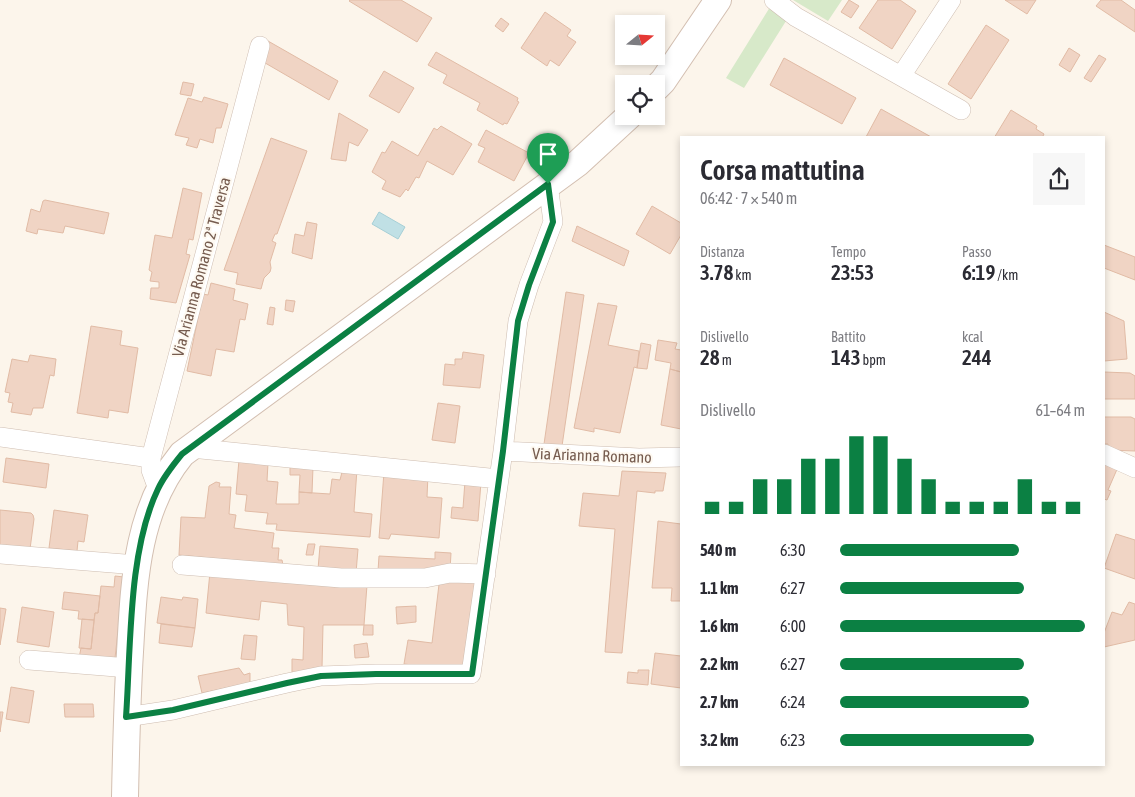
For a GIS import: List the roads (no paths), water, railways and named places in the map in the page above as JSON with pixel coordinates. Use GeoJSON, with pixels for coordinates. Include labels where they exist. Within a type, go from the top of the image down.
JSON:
{"type":"FeatureCollection","features":[{"type":"Feature","properties":{"kind":"street"},"geometry":{"type":"LineString","coordinates":[[665,78],[718,0]]}},
{"type":"Feature","properties":{"kind":"street"},"geometry":{"type":"LineString","coordinates":[[774,0],[796,17],[961,110]]}},
{"type":"Feature","properties":{"kind":"street"},"geometry":{"type":"LineString","coordinates":[[900,76],[951,0]]}},
{"type":"Feature","properties":{"kind":"street","name":"Via Arianna Romano 2ª Traversa"},"geometry":{"type":"LineString","coordinates":[[158,489],[151,470],[150,458],[260,46]]}},
{"type":"Feature","properties":{"kind":"street"},"geometry":{"type":"LineString","coordinates":[[125,797],[126,717],[137,565],[147,518],[158,489],[170,468],[182,454],[578,163],[619,125]]}},
{"type":"Feature","properties":{"kind":"street"},"geometry":{"type":"LineString","coordinates":[[126,717],[173,710],[321,676],[472,674],[503,451],[518,321],[529,285],[553,222],[548,184]]}},
{"type":"Feature","properties":{"kind":"street"},"geometry":{"type":"LineString","coordinates":[[0,437],[150,458]]}},
{"type":"Feature","properties":{"kind":"street"},"geometry":{"type":"LineString","coordinates":[[191,448],[499,479]]}},
{"type":"Feature","properties":{"kind":"street","name":"Via Arianna Romano"},"geometry":{"type":"LineString","coordinates":[[503,451],[639,458],[680,457]]}},
{"type":"Feature","properties":{"kind":"street"},"geometry":{"type":"LineString","coordinates":[[1105,454],[1135,468]]}},
{"type":"Feature","properties":{"kind":"street"},"geometry":{"type":"LineString","coordinates":[[0,554],[137,565]]}},
{"type":"Feature","properties":{"kind":"street"},"geometry":{"type":"LineString","coordinates":[[182,565],[341,578],[425,578],[450,573],[486,574]]}},
{"type":"Feature","properties":{"kind":"street"},"geometry":{"type":"LineString","coordinates":[[29,660],[129,668]]}},
{"type":"Feature","properties":{"kind":"water"},"geometry":{"type":"Polygon","coordinates":[[[379,212],[405,227],[398,239],[372,224],[379,212]]]}}]}
